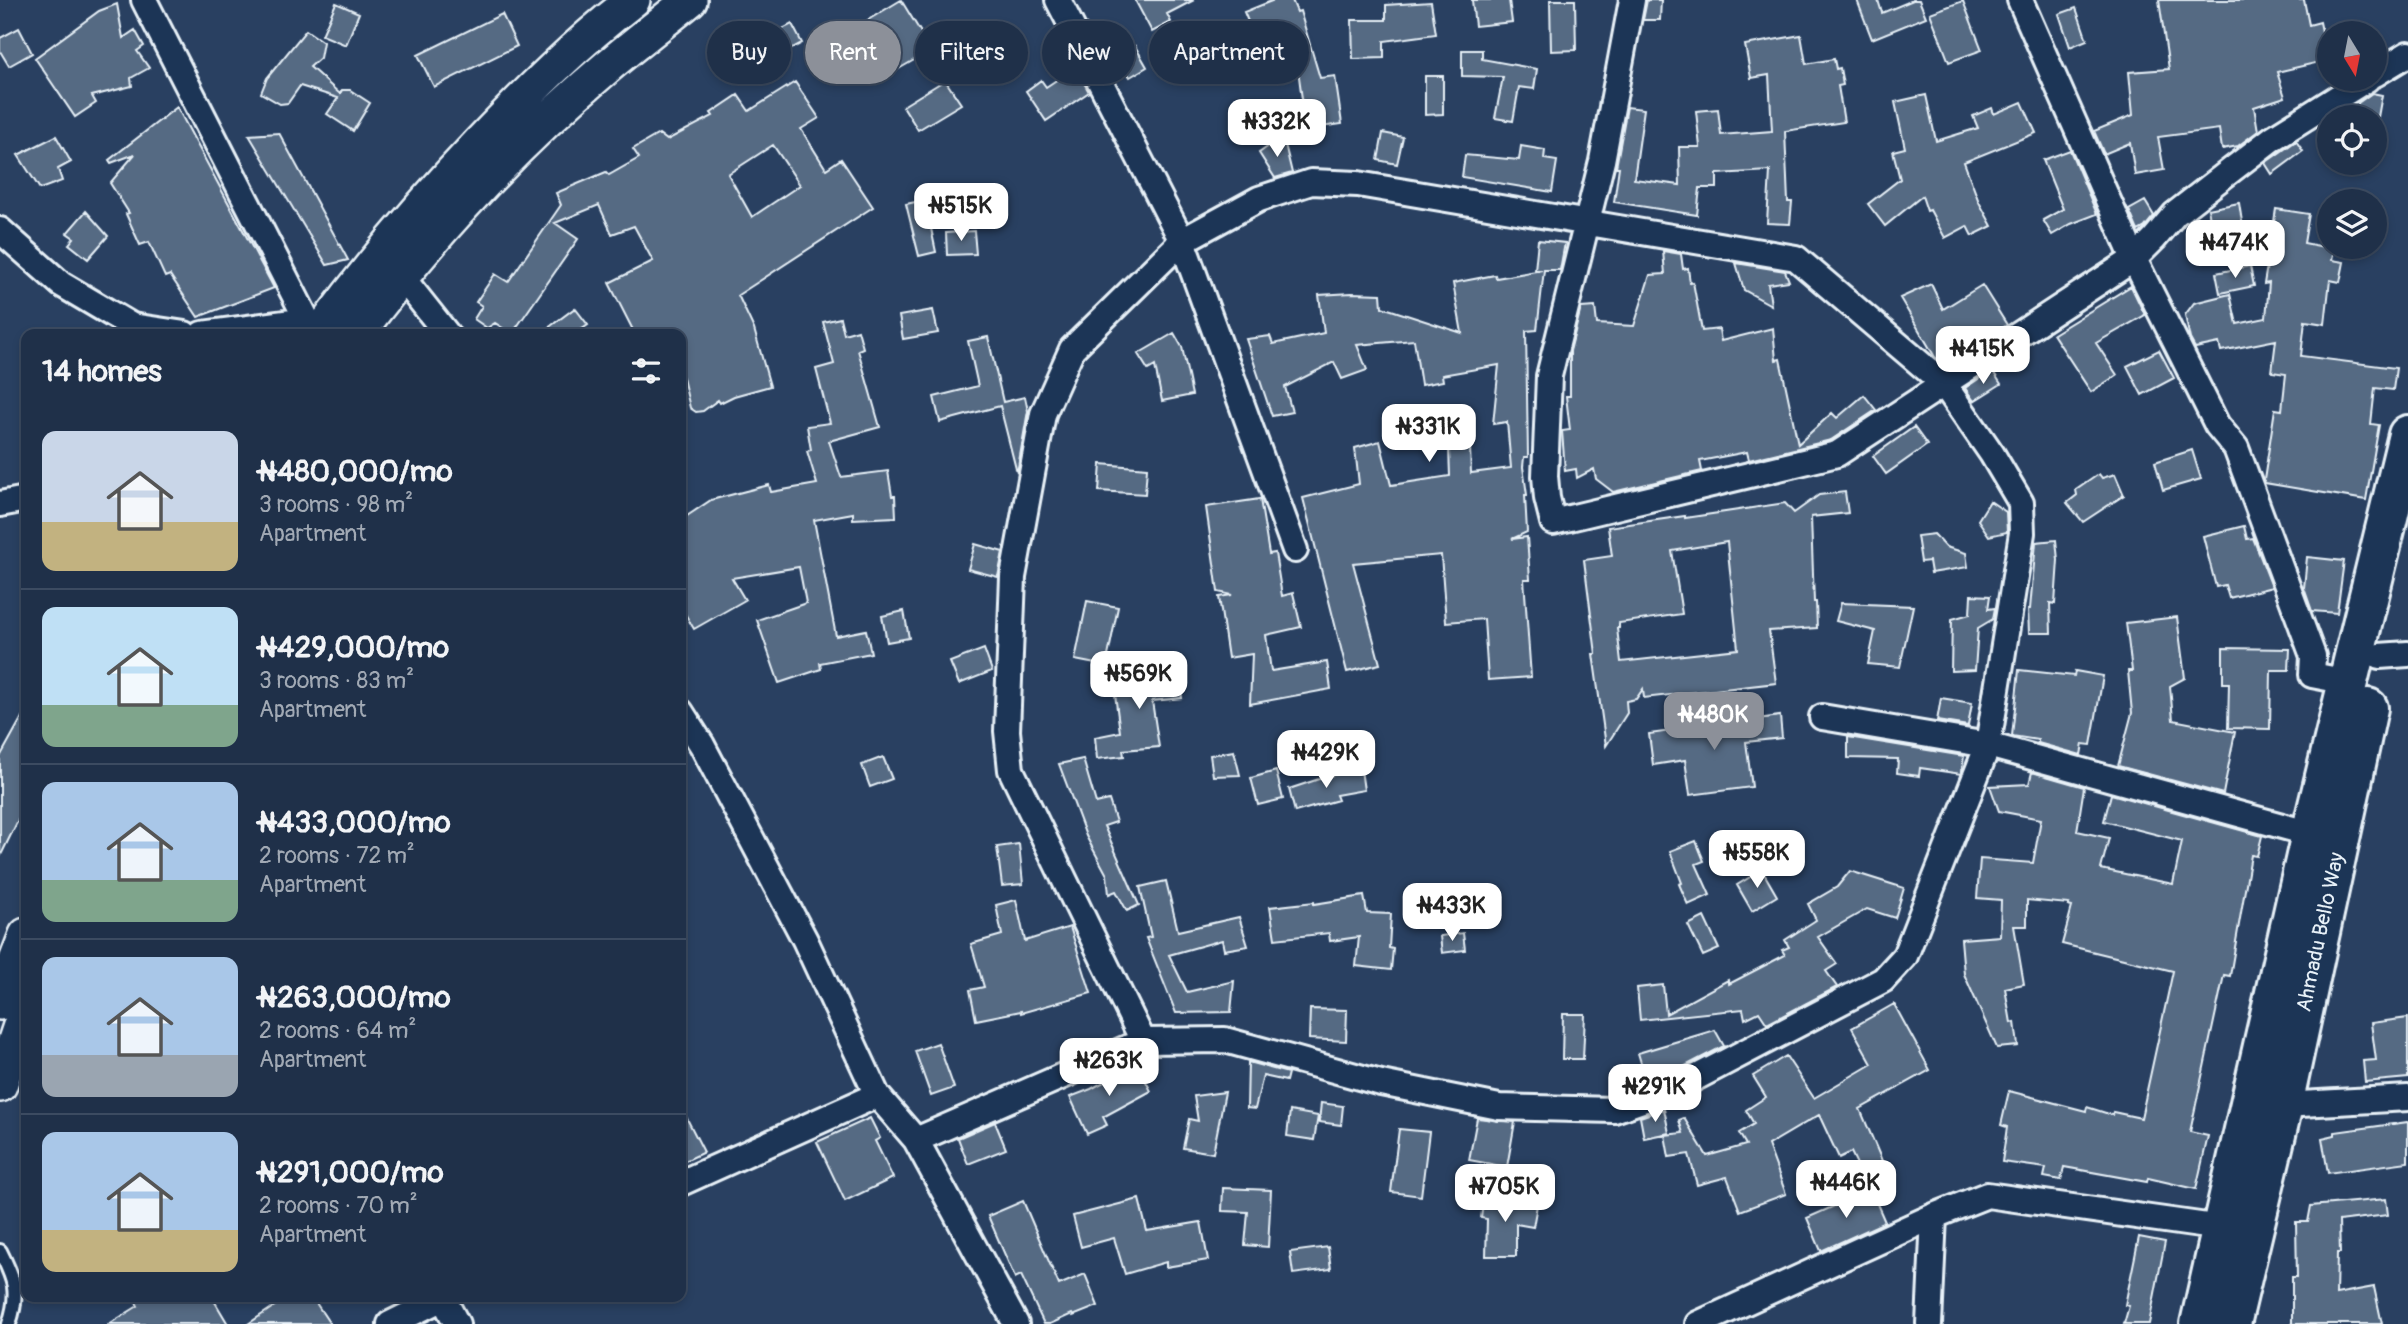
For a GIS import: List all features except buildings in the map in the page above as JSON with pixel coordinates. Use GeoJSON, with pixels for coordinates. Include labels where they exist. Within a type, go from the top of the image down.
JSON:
{"type":"FeatureCollection","features":[{"type":"Feature","properties":{"kind":"main road"},"geometry":{"type":"LineString","coordinates":[[315,329],[424,201],[534,85],[592,32],[633,0]]}},
{"type":"Feature","properties":{"kind":"main road"},"geometry":{"type":"LineString","coordinates":[[361,329],[401,276],[460,208],[532,135],[606,68],[690,0]]}},
{"type":"Feature","properties":{"kind":"main road"},"geometry":{"type":"LineString","coordinates":[[2200,1324],[2311,834],[2408,435]]}},
{"type":"Feature","properties":{"kind":"main road","name":"Ahmadu Bello Way"},"geometry":{"type":"LineString","coordinates":[[2231,1324],[2394,655],[2408,537]]}},
{"type":"Feature","properties":{"kind":"main road"},"geometry":{"type":"LineString","coordinates":[[0,1003],[21,948]]}},
{"type":"Feature","properties":{"kind":"main road"},"geometry":{"type":"LineString","coordinates":[[0,1085],[21,1023]]}},
{"type":"Feature","properties":{"kind":"street"},"geometry":{"type":"LineString","coordinates":[[144,0],[315,329]]}},
{"type":"Feature","properties":{"kind":"street"},"geometry":{"type":"LineString","coordinates":[[1058,0],[1182,241],[1295,550]]}},
{"type":"Feature","properties":{"kind":"street"},"geometry":{"type":"LineString","coordinates":[[1632,0],[1602,161],[1549,376],[1545,476],[1553,522],[1837,454],[2134,259],[2175,214],[2273,138],[2348,91]]}},
{"type":"Feature","properties":{"kind":"street"},"geometry":{"type":"LineString","coordinates":[[2020,0],[2134,259],[2217,425],[2236,448],[2313,656],[2312,675],[2348,682]]}},
{"type":"Feature","properties":{"kind":"street"},"geometry":{"type":"LineString","coordinates":[[2387,67],[2408,54]]}},
{"type":"Feature","properties":{"kind":"street"},"geometry":{"type":"LineString","coordinates":[[916,1140],[1143,1041],[1225,1040],[1381,1083],[1499,1107],[1614,1110],[1676,1088],[1883,980],[1905,956],[1988,745],[2022,533],[2021,503],[1993,454],[1943,383],[1796,258],[1358,184],[1311,182],[1259,199],[1182,241],[1072,349],[1043,414],[1013,577],[1007,731],[1011,770],[1143,1041]]}},
{"type":"Feature","properties":{"kind":"street"},"geometry":{"type":"LineString","coordinates":[[0,230],[61,284],[132,326],[152,329]]}},
{"type":"Feature","properties":{"kind":"street"},"geometry":{"type":"LineString","coordinates":[[401,276],[443,329]]}},
{"type":"Feature","properties":{"kind":"street"},"geometry":{"type":"LineString","coordinates":[[0,504],[21,500]]}},
{"type":"Feature","properties":{"kind":"street"},"geometry":{"type":"LineString","coordinates":[[1822,717],[1988,745],[2311,834]]}},
{"type":"Feature","properties":{"kind":"street"},"geometry":{"type":"LineString","coordinates":[[686,720],[702,745],[805,940],[877,1095],[916,1140],[1016,1324]]}},
{"type":"Feature","properties":{"kind":"street"},"geometry":{"type":"LineString","coordinates":[[686,1181],[877,1095]]}},
{"type":"Feature","properties":{"kind":"street"},"geometry":{"type":"LineString","coordinates":[[2283,1105],[2408,1098]]}},
{"type":"Feature","properties":{"kind":"street"},"geometry":{"type":"LineString","coordinates":[[1698,1324],[1934,1216],[1987,1195],[2221,1228]]}},
{"type":"Feature","properties":{"kind":"street"},"geometry":{"type":"LineString","coordinates":[[1929,1324],[1934,1216]]}},
{"type":"Feature","properties":{"kind":"street"},"geometry":{"type":"LineString","coordinates":[[390,1324],[434,1302]]}},
{"type":"Feature","properties":{"kind":"street"},"geometry":{"type":"LineString","coordinates":[[446,1302],[457,1324]]}},
{"type":"Feature","properties":{"kind":"lane"},"geometry":{"type":"LineString","coordinates":[[0,1251],[15,1280],[15,1306],[9,1324]]}}]}
